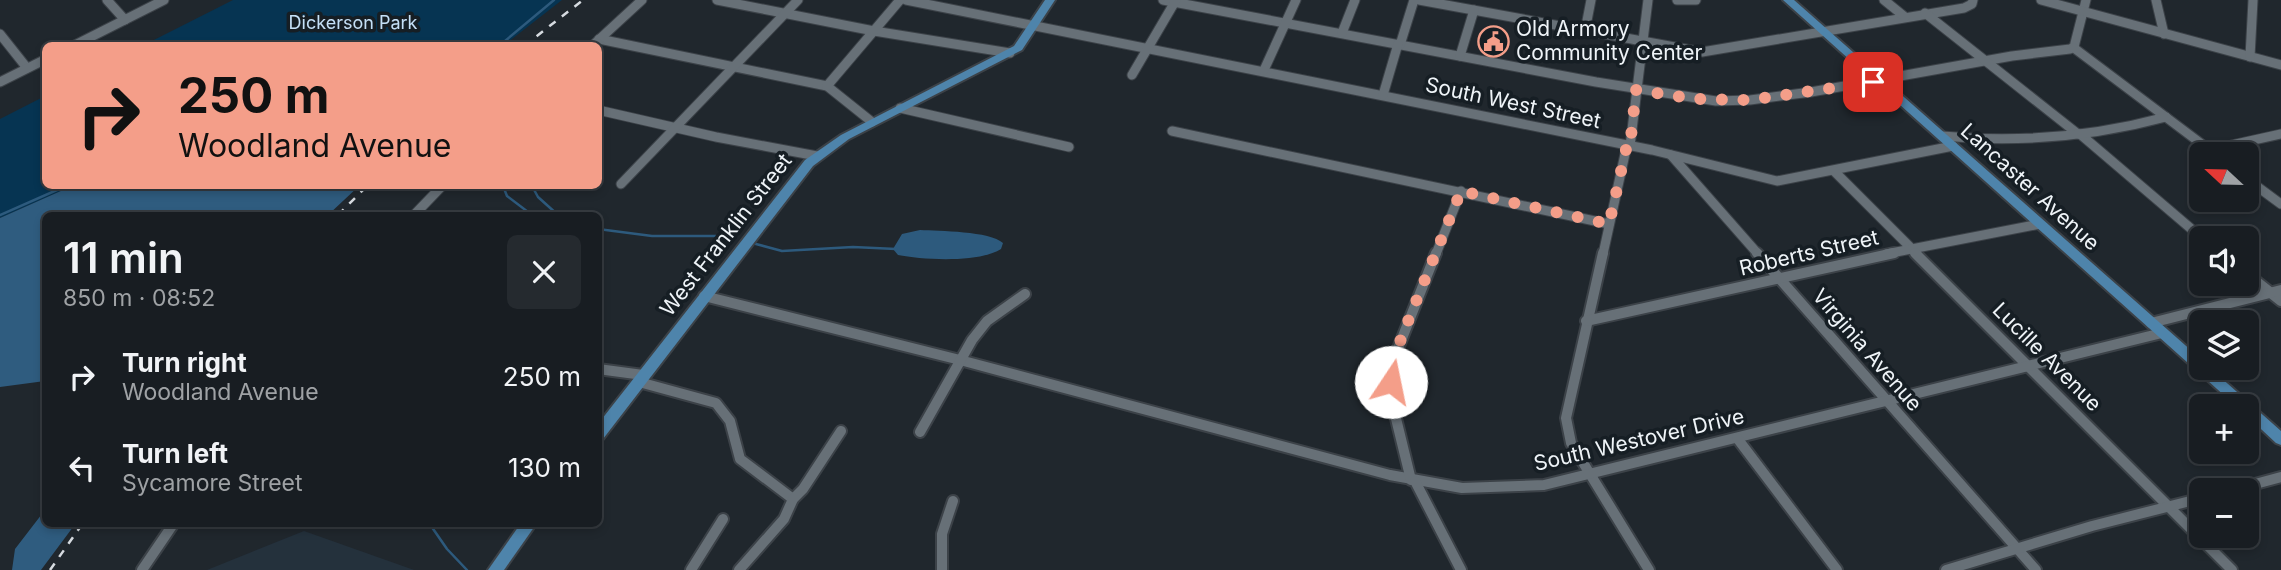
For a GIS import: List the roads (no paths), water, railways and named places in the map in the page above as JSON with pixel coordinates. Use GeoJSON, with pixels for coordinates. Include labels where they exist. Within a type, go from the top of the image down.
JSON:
{"type":"FeatureCollection","features":[{"type":"Feature","properties":{"kind":"main road","name":"West Franklin Street"},"geometry":{"type":"LineString","coordinates":[[602,430],[792,183],[817,156],[872,122],[1010,54],[1050,0]]}},
{"type":"Feature","properties":{"kind":"main road","name":"Lancaster Avenue"},"geometry":{"type":"LineString","coordinates":[[1788,0],[2231,394]]}},
{"type":"Feature","properties":{"kind":"main road","name":"Lancaster Avenue"},"geometry":{"type":"LineString","coordinates":[[2259,419],[2281,439]]}},
{"type":"Feature","properties":{"kind":"main road"},"geometry":{"type":"LineString","coordinates":[[495,570],[527,527]]}},
{"type":"Feature","properties":{"kind":"street"},"geometry":{"type":"LineString","coordinates":[[107,0],[125,20]]}},
{"type":"Feature","properties":{"kind":"street"},"geometry":{"type":"LineString","coordinates":[[81,42],[163,0]]}},
{"type":"Feature","properties":{"kind":"street"},"geometry":{"type":"LineString","coordinates":[[596,42],[642,0]]}},
{"type":"Feature","properties":{"kind":"street"},"geometry":{"type":"LineString","coordinates":[[717,0],[1010,54]]}},
{"type":"Feature","properties":{"kind":"street"},"geometry":{"type":"LineString","coordinates":[[621,184],[798,0]]}},
{"type":"Feature","properties":{"kind":"street"},"geometry":{"type":"LineString","coordinates":[[827,86],[900,0]]}},
{"type":"Feature","properties":{"kind":"street","name":"South West Street"},"geometry":{"type":"LineString","coordinates":[[906,0],[1383,94],[1629,145],[1782,181],[1953,146]]}},
{"type":"Feature","properties":{"kind":"street"},"geometry":{"type":"LineString","coordinates":[[1163,0],[1636,90],[1696,99],[1750,100],[2074,48],[2199,142]]}},
{"type":"Feature","properties":{"kind":"street"},"geometry":{"type":"LineString","coordinates":[[1264,70],[1296,0]]}},
{"type":"Feature","properties":{"kind":"street"},"geometry":{"type":"LineString","coordinates":[[1342,33],[1355,0]]}},
{"type":"Feature","properties":{"kind":"street"},"geometry":{"type":"LineString","coordinates":[[1383,94],[1417,0],[1702,52],[1964,8],[1972,4],[1973,0]]}},
{"type":"Feature","properties":{"kind":"street"},"geometry":{"type":"LineString","coordinates":[[1460,56],[1473,0]]}},
{"type":"Feature","properties":{"kind":"street"},"geometry":{"type":"LineString","coordinates":[[1585,31],[1591,0]]}},
{"type":"Feature","properties":{"kind":"street"},"geometry":{"type":"LineString","coordinates":[[1648,0],[1629,145],[1586,321],[1566,418],[1571,443],[1649,570]]}},
{"type":"Feature","properties":{"kind":"street"},"geometry":{"type":"LineString","coordinates":[[1677,0],[1696,0]]}},
{"type":"Feature","properties":{"kind":"street"},"geometry":{"type":"LineString","coordinates":[[1884,0],[1905,17]]}},
{"type":"Feature","properties":{"kind":"street"},"geometry":{"type":"LineString","coordinates":[[2041,0],[2281,65]]}},
{"type":"Feature","properties":{"kind":"street"},"geometry":{"type":"LineString","coordinates":[[2074,48],[2086,0]]}},
{"type":"Feature","properties":{"kind":"street"},"geometry":{"type":"LineString","coordinates":[[2156,0],[2164,34]]}},
{"type":"Feature","properties":{"kind":"street"},"geometry":{"type":"LineString","coordinates":[[2250,57],[2253,0]]}},
{"type":"Feature","properties":{"kind":"street"},"geometry":{"type":"LineString","coordinates":[[1132,75],[1175,1]]}},
{"type":"Feature","properties":{"kind":"street"},"geometry":{"type":"LineString","coordinates":[[1926,13],[2079,134],[2189,227]]}},
{"type":"Feature","properties":{"kind":"street"},"geometry":{"type":"LineString","coordinates":[[0,34],[27,68]]}},
{"type":"Feature","properties":{"kind":"street"},"geometry":{"type":"LineString","coordinates":[[602,43],[827,86],[872,122]]}},
{"type":"Feature","properties":{"kind":"street"},"geometry":{"type":"LineString","coordinates":[[0,82],[42,61]]}},
{"type":"Feature","properties":{"kind":"street"},"geometry":{"type":"LineString","coordinates":[[900,108],[1069,147]]}},
{"type":"Feature","properties":{"kind":"street"},"geometry":{"type":"LineString","coordinates":[[602,111],[817,156]]}},
{"type":"Feature","properties":{"kind":"street"},"geometry":{"type":"LineString","coordinates":[[1942,136],[1999,141],[2079,134],[2166,117]]}},
{"type":"Feature","properties":{"kind":"street"},"geometry":{"type":"LineString","coordinates":[[1172,131],[1609,224]]}},
{"type":"Feature","properties":{"kind":"street"},"geometry":{"type":"LineString","coordinates":[[2250,142],[2281,134]]}},
{"type":"Feature","properties":{"kind":"street","name":"Virginia Avenue"},"geometry":{"type":"LineString","coordinates":[[1670,154],[2036,570]]}},
{"type":"Feature","properties":{"kind":"street","name":"Lucille Avenue"},"geometry":{"type":"LineString","coordinates":[[1833,171],[2232,570]]}},
{"type":"Feature","properties":{"kind":"street"},"geometry":{"type":"LineString","coordinates":[[2259,188],[2281,204]]}},
{"type":"Feature","properties":{"kind":"street"},"geometry":{"type":"LineString","coordinates":[[417,212],[439,189]]}},
{"type":"Feature","properties":{"kind":"street"},"geometry":{"type":"LineString","coordinates":[[1461,191],[1391,366],[1391,398],[1413,480],[1461,570]]}},
{"type":"Feature","properties":{"kind":"street","name":"Roberts Street"},"geometry":{"type":"LineString","coordinates":[[1586,321],[2040,224]]}},
{"type":"Feature","properties":{"kind":"street"},"geometry":{"type":"LineString","coordinates":[[2259,281],[2276,291],[2281,301]]}},
{"type":"Feature","properties":{"kind":"street"},"geometry":{"type":"LineString","coordinates":[[2151,323],[2276,291]]}},
{"type":"Feature","properties":{"kind":"street"},"geometry":{"type":"LineString","coordinates":[[920,432],[960,360],[987,321],[1025,294]]}},
{"type":"Feature","properties":{"kind":"street","name":"South Westover Drive"},"geometry":{"type":"LineString","coordinates":[[704,296],[960,360],[1413,480],[1436,485],[1482,488],[1544,485],[2162,333]]}},
{"type":"Feature","properties":{"kind":"street"},"geometry":{"type":"LineString","coordinates":[[602,370],[641,379],[716,403],[725,410],[734,432],[740,459],[793,499]]}},
{"type":"Feature","properties":{"kind":"street"},"geometry":{"type":"LineString","coordinates":[[739,570],[784,519],[793,499],[803,489],[841,431]]}},
{"type":"Feature","properties":{"kind":"street"},"geometry":{"type":"LineString","coordinates":[[1737,438],[1837,570]]}},
{"type":"Feature","properties":{"kind":"street"},"geometry":{"type":"LineString","coordinates":[[2259,483],[2281,477]]}},
{"type":"Feature","properties":{"kind":"street"},"geometry":{"type":"LineString","coordinates":[[942,570],[942,534],[953,500]]}},
{"type":"Feature","properties":{"kind":"street"},"geometry":{"type":"LineString","coordinates":[[1946,570],[2092,526],[2189,501]]}},
{"type":"Feature","properties":{"kind":"street"},"geometry":{"type":"LineString","coordinates":[[691,570],[723,519]]}},
{"type":"Feature","properties":{"kind":"street"},"geometry":{"type":"LineString","coordinates":[[142,570],[171,527]]}},
{"type":"Feature","properties":{"kind":"waterway"},"geometry":{"type":"LineString","coordinates":[[504,42],[554,0]]}},
{"type":"Feature","properties":{"kind":"waterway"},"geometry":{"type":"LineString","coordinates":[[0,215],[59,189]]}},
{"type":"Feature","properties":{"kind":"waterway"},"geometry":{"type":"LineString","coordinates":[[504,189],[507,196],[528,212]]}},
{"type":"Feature","properties":{"kind":"waterway"},"geometry":{"type":"LineString","coordinates":[[534,189],[538,197],[555,212]]}},
{"type":"Feature","properties":{"kind":"waterway"},"geometry":{"type":"LineString","coordinates":[[602,230],[652,236],[732,236]]}},
{"type":"Feature","properties":{"kind":"waterway"},"geometry":{"type":"LineString","coordinates":[[756,244],[782,251],[853,247],[896,249]]}},
{"type":"Feature","properties":{"kind":"waterway"},"geometry":{"type":"LineString","coordinates":[[432,527],[447,549],[467,570]]}},
{"type":"Feature","properties":{"kind":"railway"},"geometry":{"type":"LineString","coordinates":[[529,42],[583,0]]}},
{"type":"Feature","properties":{"kind":"railway"},"geometry":{"type":"LineString","coordinates":[[341,212],[364,189]]}},
{"type":"Feature","properties":{"kind":"railway"},"geometry":{"type":"LineString","coordinates":[[50,570],[80,527]]}},
{"type":"Feature","properties":{"kind":"place","name":"Old Armory Community Center"},"geometry":{"type":"Point","coordinates":[1493,41]}},
{"type":"Feature","properties":{"kind":"park label","name":"Dickerson Park"},"geometry":{"type":"Point","coordinates":[353,23]}}]}
